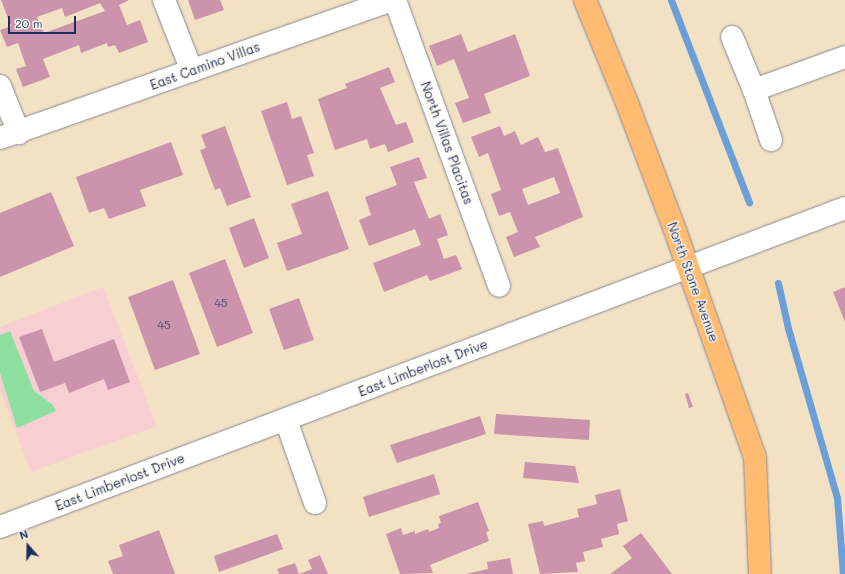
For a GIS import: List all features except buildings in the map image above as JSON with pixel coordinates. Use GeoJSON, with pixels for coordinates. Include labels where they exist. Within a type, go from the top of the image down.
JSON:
{"type":"FeatureCollection","features":[{"type":"Feature","properties":{"kind":"main road","name":"North Stone Avenue"},"geometry":{"type":"LineString","coordinates":[[585,0],[627,103],[688,268],[755,458],[760,574]]}},
{"type":"Feature","properties":{"kind":"street"},"geometry":{"type":"LineString","coordinates":[[164,0],[192,71]]}},
{"type":"Feature","properties":{"kind":"street","name":"East Camino Villas"},"geometry":{"type":"LineString","coordinates":[[9,135],[392,0]]}},
{"type":"Feature","properties":{"kind":"street","name":"North Villas Placitas"},"geometry":{"type":"LineString","coordinates":[[395,0],[499,286]]}},
{"type":"Feature","properties":{"kind":"street"},"geometry":{"type":"LineString","coordinates":[[732,37],[754,90],[771,140]]}},
{"type":"Feature","properties":{"kind":"street"},"geometry":{"type":"LineString","coordinates":[[754,90],[845,56]]}},
{"type":"Feature","properties":{"kind":"street"},"geometry":{"type":"LineString","coordinates":[[0,86],[9,135]]}},
{"type":"Feature","properties":{"kind":"street","name":"East Limberlost Drive"},"geometry":{"type":"LineString","coordinates":[[0,527],[845,208]]}},
{"type":"Feature","properties":{"kind":"street"},"geometry":{"type":"LineString","coordinates":[[286,420],[315,503]]}},
{"type":"Feature","properties":{"kind":"shaded area"},"geometry":{"type":"Polygon","coordinates":[[[103,287],[157,426],[31,472],[0,390],[0,327],[103,287]]]}},
{"type":"Feature","properties":{"kind":"green space"},"geometry":{"type":"Polygon","coordinates":[[[10,331],[34,391],[53,405],[56,411],[17,428],[0,373],[0,335],[10,331]]]}},
{"type":"Feature","properties":{"kind":"waterway"},"geometry":{"type":"LineString","coordinates":[[671,0],[749,202]]}},
{"type":"Feature","properties":{"kind":"waterway"},"geometry":{"type":"LineString","coordinates":[[778,283],[788,328],[837,498],[843,574]]}}]}
